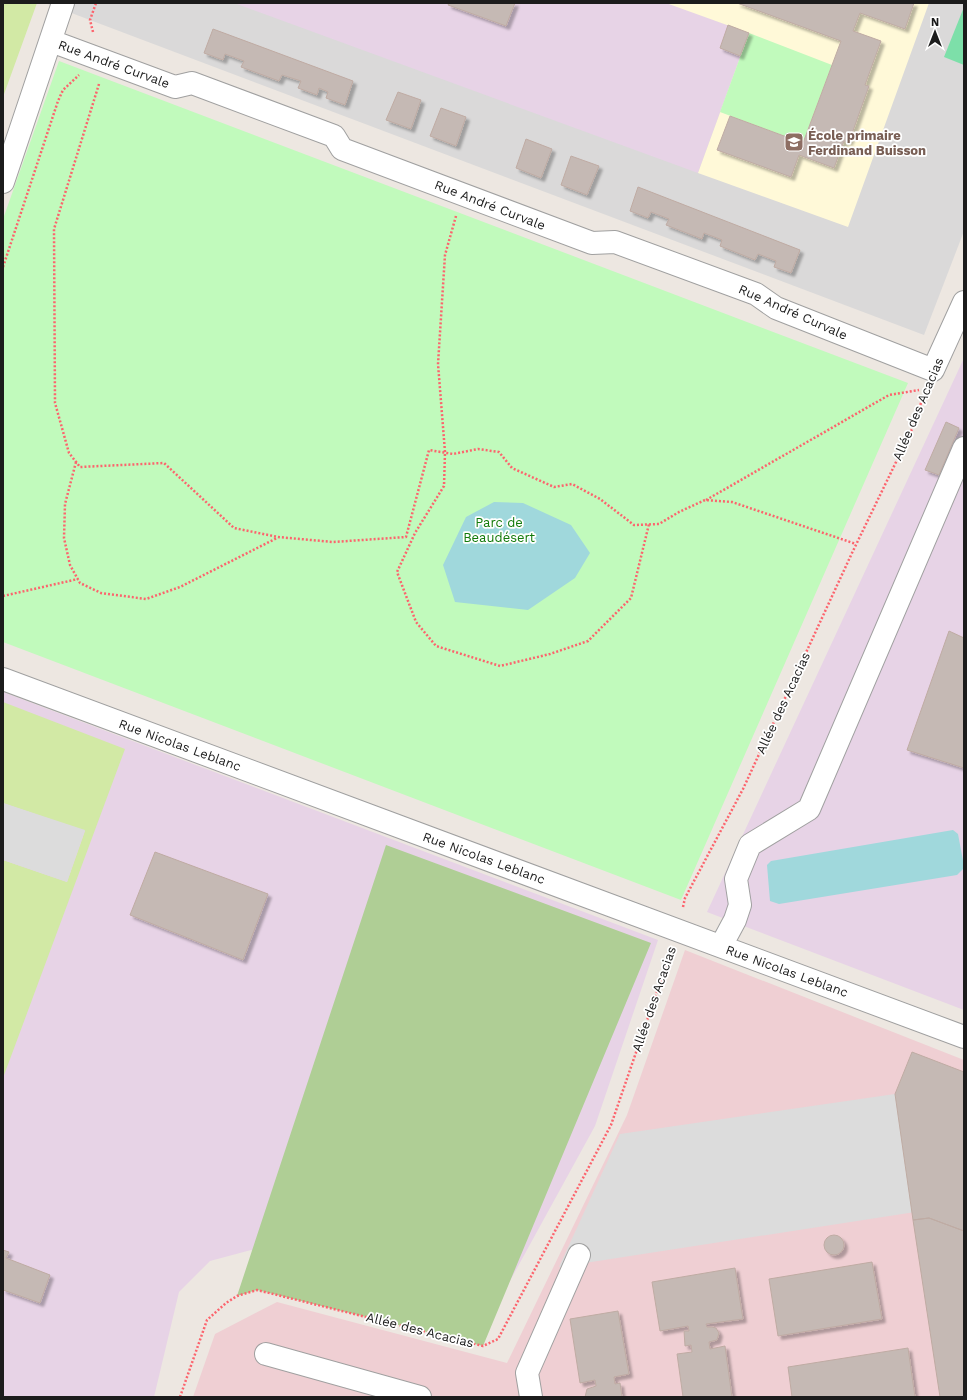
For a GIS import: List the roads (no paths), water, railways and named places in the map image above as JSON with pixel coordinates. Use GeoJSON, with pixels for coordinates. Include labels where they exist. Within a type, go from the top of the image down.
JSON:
{"type":"FeatureCollection","features":[{"type":"Feature","properties":{"kind":"street"},"geometry":{"type":"LineString","coordinates":[[3,182],[63,3]]}},
{"type":"Feature","properties":{"kind":"street","name":"Rue André Curvale"},"geometry":{"type":"LineString","coordinates":[[51,41],[175,87],[192,83],[334,136],[342,149],[592,243],[615,242],[756,294],[776,308],[930,379]]}},
{"type":"Feature","properties":{"kind":"street","name":"Allée des Acacias"},"geometry":{"type":"LineString","coordinates":[[930,379],[964,302]]}},
{"type":"Feature","properties":{"kind":"street"},"geometry":{"type":"LineString","coordinates":[[721,946],[735,920],[740,905],[736,879],[750,845],[809,809],[964,448]]}},
{"type":"Feature","properties":{"kind":"street","name":"Rue Nicolas Leblanc"},"geometry":{"type":"LineString","coordinates":[[3,680],[964,1037]]}},
{"type":"Feature","properties":{"kind":"street"},"geometry":{"type":"LineString","coordinates":[[530,1397],[527,1373],[579,1255]]}},
{"type":"Feature","properties":{"kind":"street"},"geometry":{"type":"LineString","coordinates":[[266,1354],[420,1397]]}},
{"type":"Feature","properties":{"kind":"water"},"geometry":{"type":"Polygon","coordinates":[[[494,502],[523,503],[571,525],[590,553],[575,578],[528,610],[455,602],[443,565],[466,517],[494,502]]]}},
{"type":"Feature","properties":{"kind":"water"},"geometry":{"type":"Polygon","coordinates":[[[953,830],[958,834],[964,866],[964,868],[957,875],[779,904],[770,901],[767,865],[771,861],[953,830]]]}},
{"type":"Feature","properties":{"kind":"place","name":"École primaire Ferdinand Buisson"},"geometry":{"type":"Point","coordinates":[794,142]}},
{"type":"Feature","properties":{"kind":"park label","name":"Parc de Beaudésert"},"geometry":{"type":"Point","coordinates":[499,530]}}]}
